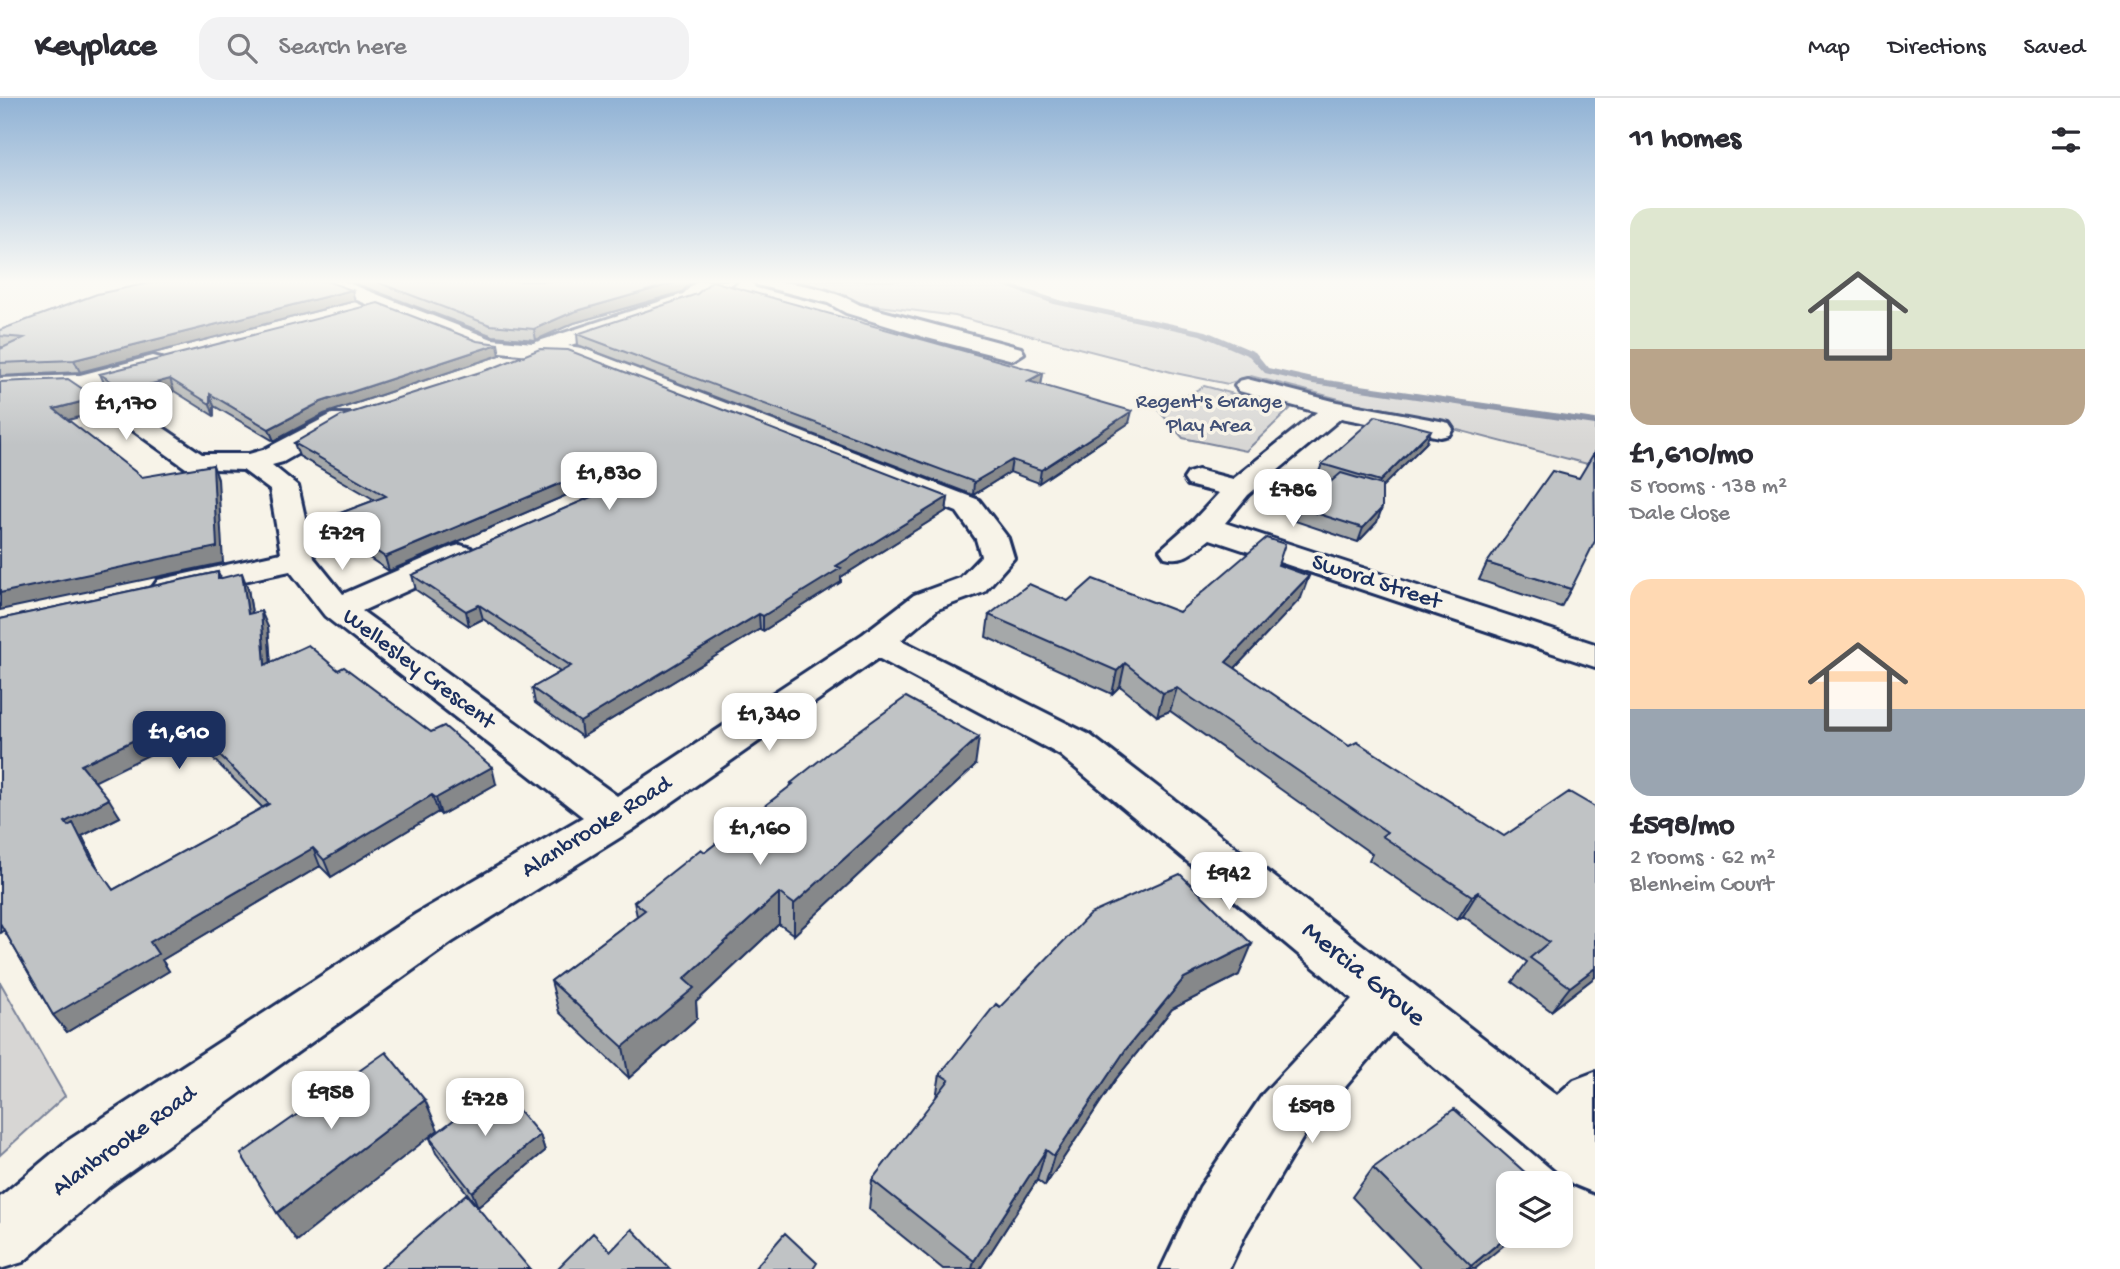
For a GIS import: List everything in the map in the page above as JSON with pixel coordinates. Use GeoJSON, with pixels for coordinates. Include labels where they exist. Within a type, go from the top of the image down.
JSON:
{"type":"FeatureCollection","features":[{"type":"Feature","properties":{"kind":"street","name":"Alanbrooke Road"},"geometry":{"type":"LineString","coordinates":[[0,1239],[88,1164],[434,928],[616,819],[876,642],[926,602],[972,585],[998,558],[992,538],[968,506],[574,353],[488,345],[465,336]]}},
{"type":"Feature","properties":{"kind":"street"},"geometry":{"type":"LineString","coordinates":[[486,372],[531,351],[577,336]]}},
{"type":"Feature","properties":{"kind":"street"},"geometry":{"type":"LineString","coordinates":[[945,336],[1013,353]]}},
{"type":"Feature","properties":{"kind":"street"},"geometry":{"type":"LineString","coordinates":[[0,384],[80,382],[172,358]]}},
{"type":"Feature","properties":{"kind":"street"},"geometry":{"type":"LineString","coordinates":[[80,382],[196,462],[249,462],[273,456],[334,421],[372,409]]}},
{"type":"Feature","properties":{"kind":"street"},"geometry":{"type":"LineString","coordinates":[[1247,386],[1336,409],[1440,429]]}},
{"type":"Feature","properties":{"kind":"street"},"geometry":{"type":"LineString","coordinates":[[1176,550],[1205,527],[1238,489],[1336,409]]}},
{"type":"Feature","properties":{"kind":"street","name":"Wellesley Crescent"},"geometry":{"type":"LineString","coordinates":[[249,462],[284,486],[298,559],[337,609],[616,819]]}},
{"type":"Feature","properties":{"kind":"street"},"geometry":{"type":"LineString","coordinates":[[1198,479],[1238,489]]}},
{"type":"Feature","properties":{"kind":"street","name":"Sword Street"},"geometry":{"type":"LineString","coordinates":[[1205,527],[1595,656]]}},
{"type":"Feature","properties":{"kind":"street"},"geometry":{"type":"LineString","coordinates":[[337,609],[485,544]]}},
{"type":"Feature","properties":{"kind":"street"},"geometry":{"type":"LineString","coordinates":[[135,594],[298,559]]}},
{"type":"Feature","properties":{"kind":"street","name":"Mercia Grove"},"geometry":{"type":"LineString","coordinates":[[876,642],[1075,745],[1389,996],[1583,1131]]}},
{"type":"Feature","properties":{"kind":"street"},"geometry":{"type":"LineString","coordinates":[[1195,1269],[1223,1210],[1284,1114],[1389,996]]}},
{"type":"Feature","properties":{"kind":"green space"},"geometry":{"type":"Polygon","coordinates":[[[1031,336],[1209,336],[1252,354],[1265,370],[1313,381],[1595,422],[1595,466],[1251,376],[1228,384],[1031,336]]]}},
{"type":"Feature","properties":{"kind":"green space","name":"Regent's Grange Play Area"},"geometry":{"type":"Polygon","coordinates":[[[1204,386],[1290,409],[1246,451],[1183,438],[1159,411],[1204,386]]]}},
{"type":"Feature","properties":{"kind":"green space"},"geometry":{"type":"Polygon","coordinates":[[[0,982],[65,1096],[0,1155],[0,982]]]}},
{"type":"Feature","properties":{"kind":"building"},"geometry":{"type":"Polygon","coordinates":[[[0,336],[171,336],[74,360],[0,363],[0,349],[24,338],[0,336]]]}},
{"type":"Feature","properties":{"kind":"building"},"geometry":{"type":"Polygon","coordinates":[[[250,336],[463,336],[498,344],[321,402],[269,429],[210,394],[210,404],[170,379],[126,391],[100,374],[250,336]]]}},
{"type":"Feature","properties":{"kind":"building"},"geometry":{"type":"Polygon","coordinates":[[[581,336],[909,336],[1043,373],[1028,381],[1132,411],[1041,470],[1012,460],[974,482],[581,336]]]}},
{"type":"Feature","properties":{"kind":"building"},"geometry":{"type":"Polygon","coordinates":[[[540,349],[568,350],[948,497],[836,566],[841,568],[763,616],[759,614],[580,722],[532,688],[571,666],[479,605],[466,611],[412,575],[644,474],[649,468],[645,459],[633,455],[621,458],[385,557],[327,518],[386,496],[294,443],[341,416],[493,368],[540,349]]]}},
{"type":"Feature","properties":{"kind":"building"},"geometry":{"type":"Polygon","coordinates":[[[68,379],[96,398],[54,409],[142,477],[213,465],[217,547],[0,593],[0,382],[68,379]]]}},
{"type":"Feature","properties":{"kind":"building"},"geometry":{"type":"Polygon","coordinates":[[[1376,416],[1431,430],[1380,481],[1322,464],[1376,416]]]}},
{"type":"Feature","properties":{"kind":"building"},"geometry":{"type":"Polygon","coordinates":[[[1594,453],[1595,541],[1571,589],[1487,563],[1552,471],[1579,478],[1594,453]]]}},
{"type":"Feature","properties":{"kind":"building"},"geometry":{"type":"Polygon","coordinates":[[[1341,473],[1382,485],[1382,508],[1363,528],[1300,508],[1341,473]]]}},
{"type":"Feature","properties":{"kind":"building"},"geometry":{"type":"Polygon","coordinates":[[[1266,538],[1285,544],[1278,565],[1309,576],[1226,662],[1349,746],[1357,742],[1504,836],[1569,792],[1595,807],[1595,968],[1570,987],[1530,958],[1549,942],[1478,892],[1472,896],[1382,836],[1387,832],[1177,688],[1163,693],[1125,663],[1117,671],[989,615],[1029,584],[1068,601],[1093,579],[1179,612],[1266,538]]]}},
{"type":"Feature","properties":{"kind":"building"},"geometry":{"type":"Polygon","coordinates":[[[218,572],[218,579],[242,573],[248,614],[261,611],[265,665],[308,645],[338,670],[344,667],[431,732],[444,726],[492,767],[436,798],[432,795],[324,860],[313,848],[150,942],[158,954],[53,1015],[0,923],[0,619],[218,572]],[[181,718],[81,765],[109,799],[65,822],[68,826],[73,823],[90,857],[113,890],[269,804],[181,718]]]}},
{"type":"Feature","properties":{"kind":"building"},"geometry":{"type":"Polygon","coordinates":[[[906,697],[979,737],[794,904],[779,893],[684,979],[694,988],[623,1047],[551,981],[645,910],[634,902],[701,849],[705,852],[835,748],[906,697]]]}},
{"type":"Feature","properties":{"kind":"building"},"geometry":{"type":"Polygon","coordinates":[[[1180,874],[1252,944],[1184,978],[1126,1049],[1054,1156],[1046,1150],[974,1261],[872,1180],[949,1080],[940,1074],[996,1004],[1000,1007],[1090,914],[1180,874]]]}},
{"type":"Feature","properties":{"kind":"building"},"geometry":{"type":"Polygon","coordinates":[[[386,1052],[425,1100],[277,1213],[241,1154],[386,1052]]]}},
{"type":"Feature","properties":{"kind":"building"},"geometry":{"type":"Polygon","coordinates":[[[498,1086],[540,1135],[472,1192],[430,1138],[498,1086]]]}},
{"type":"Feature","properties":{"kind":"building"},"geometry":{"type":"Polygon","coordinates":[[[1454,1109],[1524,1171],[1496,1171],[1496,1245],[1471,1266],[1373,1168],[1454,1109]]]}},
{"type":"Feature","properties":{"kind":"building"},"geometry":{"type":"Polygon","coordinates":[[[466,1194],[530,1269],[380,1269],[466,1194]]]}},
{"type":"Feature","properties":{"kind":"building"},"geometry":{"type":"Polygon","coordinates":[[[632,1229],[670,1269],[557,1269],[593,1233],[611,1251],[632,1229]]]}},
{"type":"Feature","properties":{"kind":"building"},"geometry":{"type":"Polygon","coordinates":[[[785,1233],[817,1263],[813,1269],[754,1269],[785,1233]]]}},
{"type":"Feature","properties":{"kind":"waterway"},"geometry":{"type":"LineString","coordinates":[[1209,336],[1252,354],[1265,370],[1313,381],[1595,422]]}}]}
